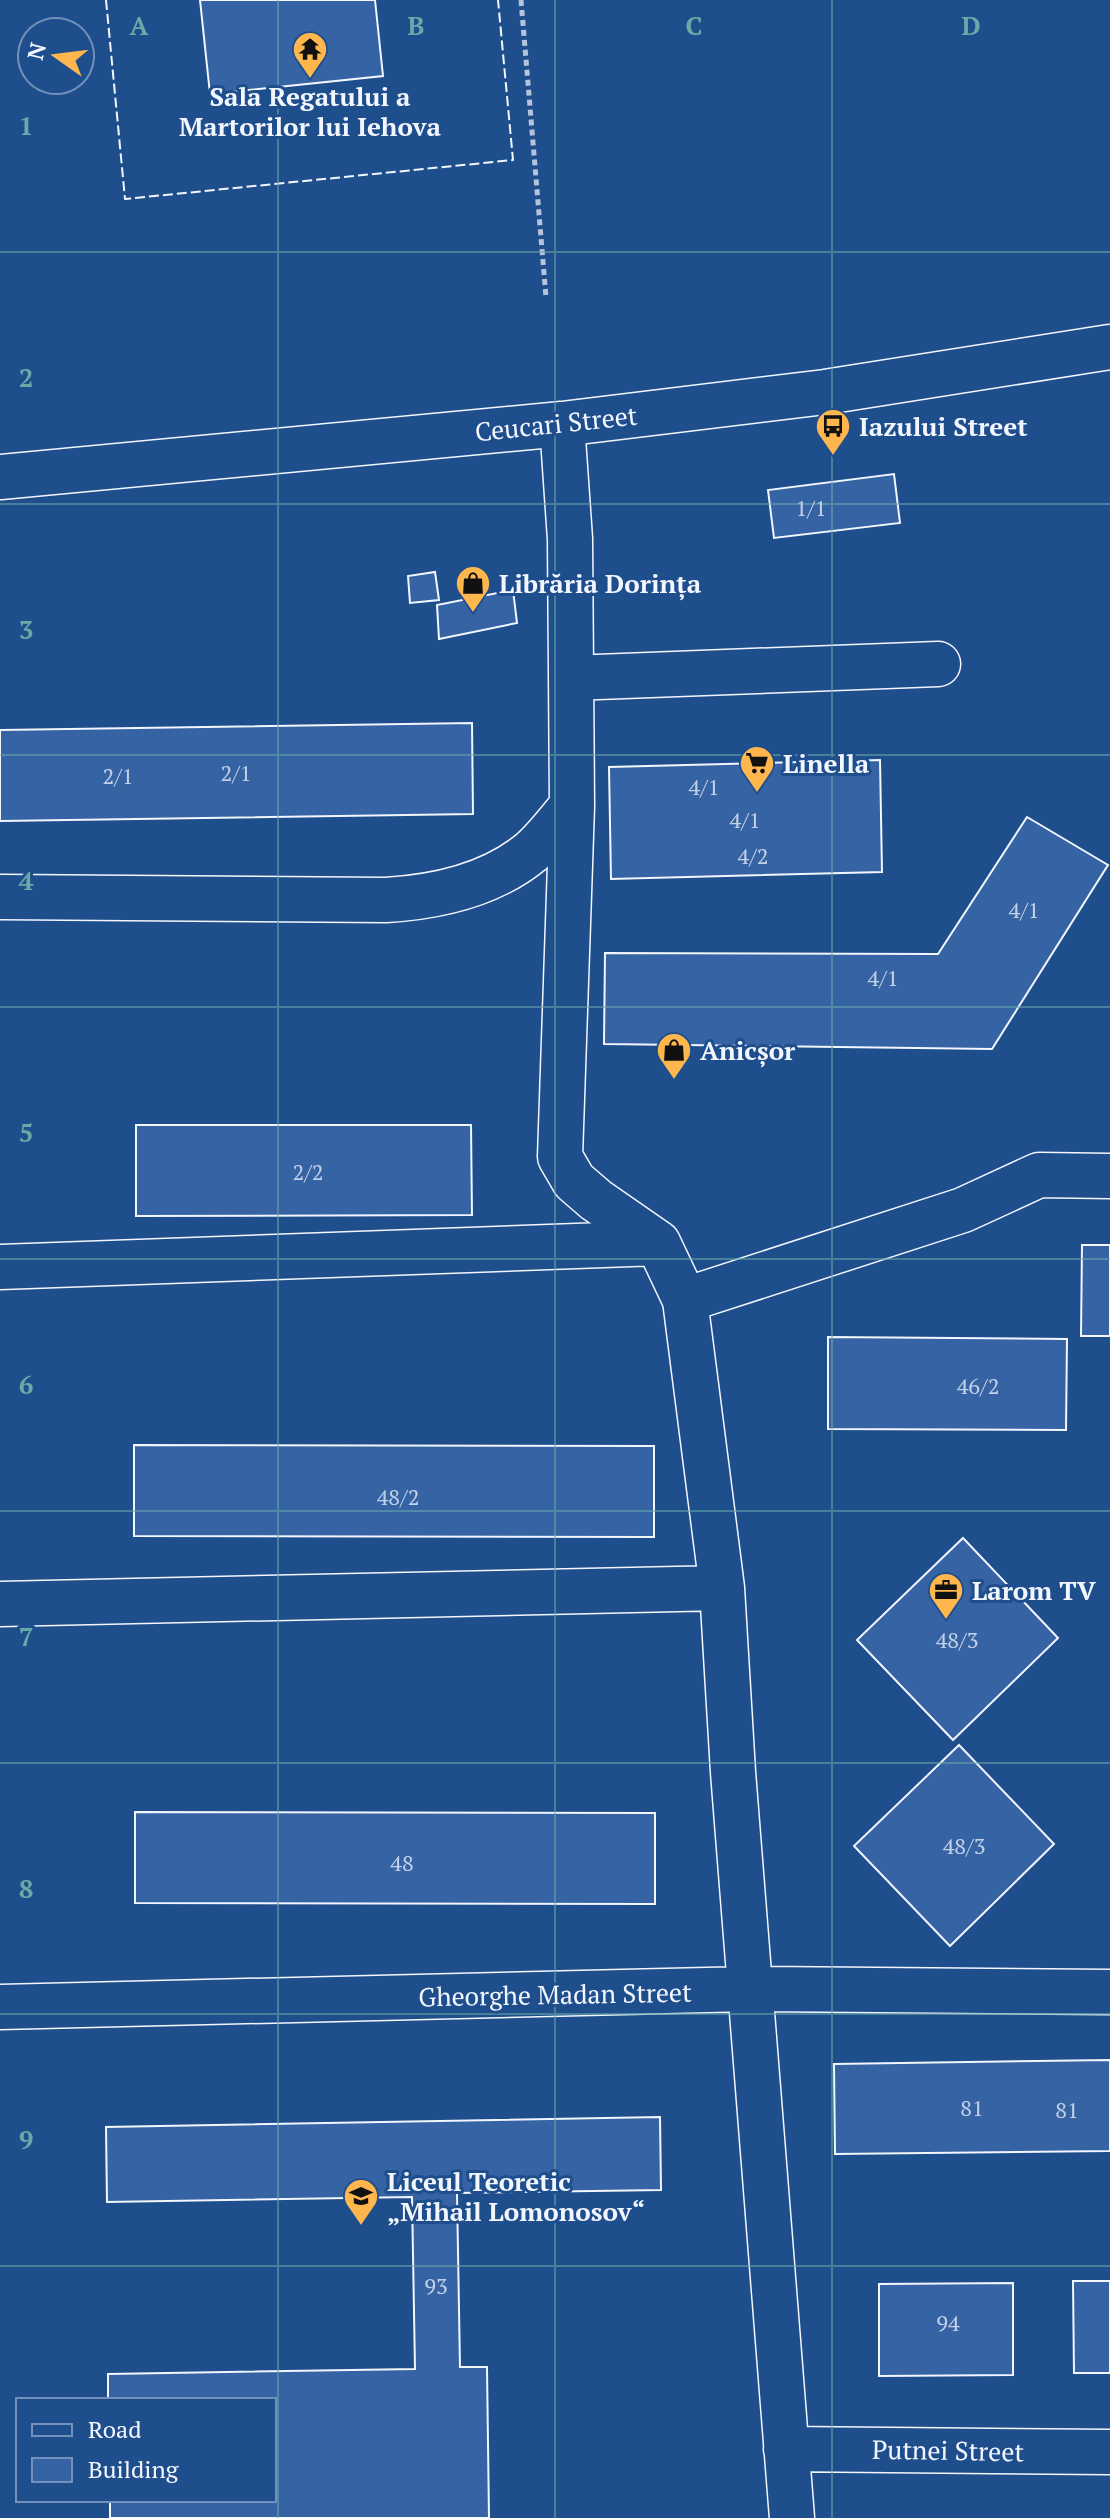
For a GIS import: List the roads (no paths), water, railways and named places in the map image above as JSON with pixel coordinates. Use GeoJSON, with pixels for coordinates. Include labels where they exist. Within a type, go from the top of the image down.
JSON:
{"type":"FeatureCollection","features":[{"type":"Feature","properties":{"kind":"street","name":"Ceucari Street"},"geometry":{"type":"LineString","coordinates":[[0,477],[562,424],[825,392],[1110,347]]}},
{"type":"Feature","properties":{"kind":"street"},"geometry":{"type":"LineString","coordinates":[[562,424],[570,539],[572,806],[560,1157],[574,1181],[658,1243],[685,1300],[722,1588],[749,1989],[792,2518]]}},
{"type":"Feature","properties":{"kind":"street"},"geometry":{"type":"LineString","coordinates":[[571,678],[938,664]]}},
{"type":"Feature","properties":{"kind":"street"},"geometry":{"type":"LineString","coordinates":[[0,897],[418,898],[479,881],[509,867],[531,852],[572,806]]}},
{"type":"Feature","properties":{"kind":"street"},"geometry":{"type":"LineString","coordinates":[[685,1300],[963,1210],[1039,1175],[1110,1176]]}},
{"type":"Feature","properties":{"kind":"street"},"geometry":{"type":"LineString","coordinates":[[0,1267],[658,1243]]}},
{"type":"Feature","properties":{"kind":"street"},"geometry":{"type":"LineString","coordinates":[[0,1604],[722,1588]]}},
{"type":"Feature","properties":{"kind":"street","name":"Gheorghe Madan Street"},"geometry":{"type":"LineString","coordinates":[[0,2007],[749,1989],[1110,1992]]}},
{"type":"Feature","properties":{"kind":"street","name":"Putnei Street"},"geometry":{"type":"LineString","coordinates":[[786,2449],[1110,2452]]}},
{"type":"Feature","properties":{"kind":"place","name":"Sala Regatului a Martorilor lui Iehova"},"geometry":{"type":"Point","coordinates":[310,80]}},
{"type":"Feature","properties":{"kind":"place","name":"Iazului Street"},"geometry":{"type":"Point","coordinates":[833,457]}},
{"type":"Feature","properties":{"kind":"place","name":"Librăria Dorința"},"geometry":{"type":"Point","coordinates":[473,614]}},
{"type":"Feature","properties":{"kind":"place","name":"Linella"},"geometry":{"type":"Point","coordinates":[757,794]}},
{"type":"Feature","properties":{"kind":"place","name":"Anicșor"},"geometry":{"type":"Point","coordinates":[674,1081]}},
{"type":"Feature","properties":{"kind":"place","name":"Larom TV"},"geometry":{"type":"Point","coordinates":[946,1621]}},
{"type":"Feature","properties":{"kind":"place","name":"Liceul Teoretic „Mihail Lomonosov“"},"geometry":{"type":"Point","coordinates":[361,2227]}}]}
